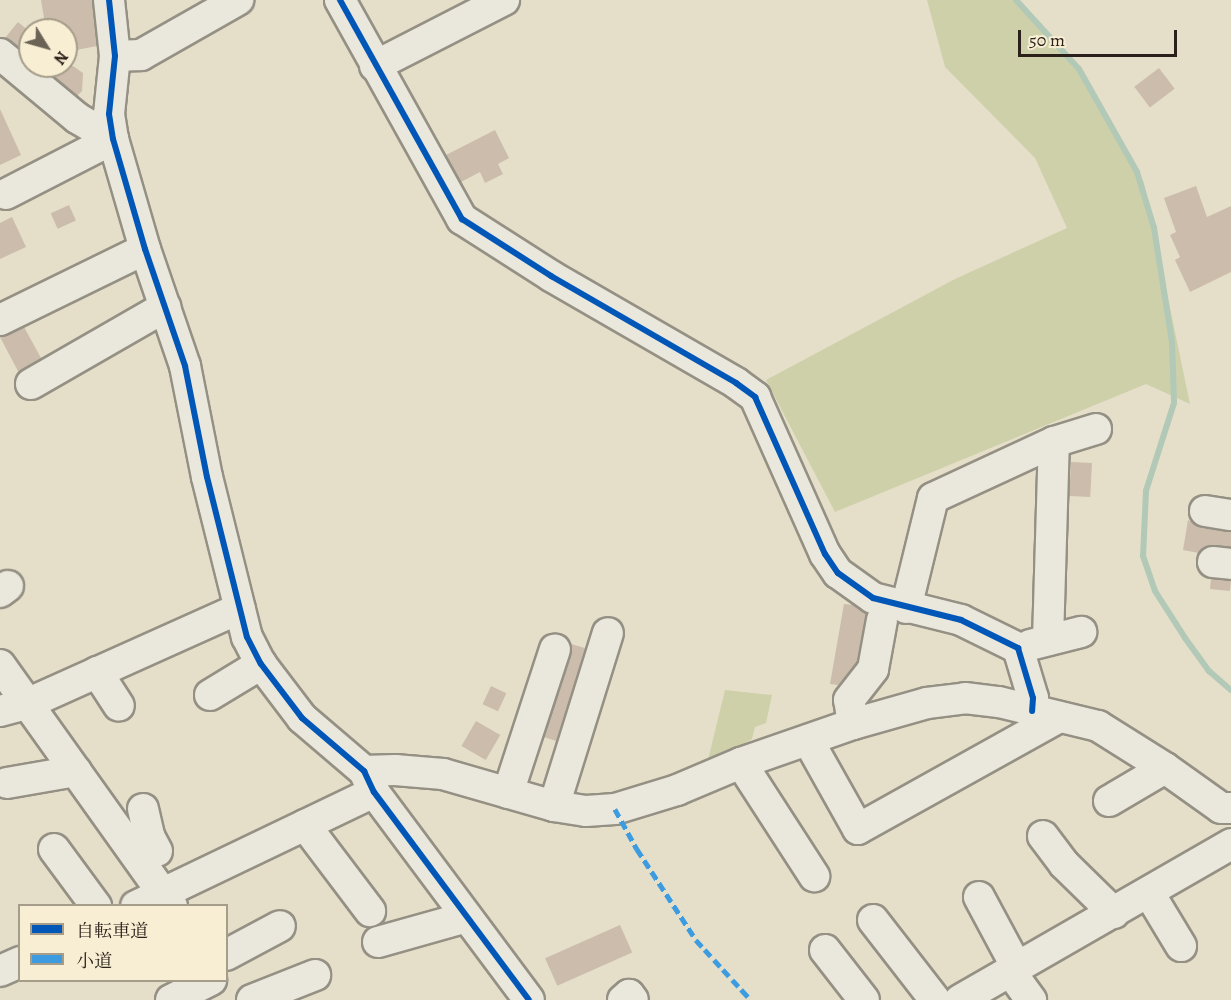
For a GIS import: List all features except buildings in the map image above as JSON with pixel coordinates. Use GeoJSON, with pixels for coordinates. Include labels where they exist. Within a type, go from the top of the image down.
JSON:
{"type":"FeatureCollection","features":[{"type":"Feature","properties":{"kind":"street"},"geometry":{"type":"LineString","coordinates":[[109,0],[115,56],[109,114],[113,139],[145,249],[184,366],[207,477],[247,637],[261,664],[302,718],[369,782],[467,917],[521,999]]}},
{"type":"Feature","properties":{"kind":"street"},"geometry":{"type":"LineString","coordinates":[[115,56],[141,55],[238,0]]}},
{"type":"Feature","properties":{"kind":"street"},"geometry":{"type":"LineString","coordinates":[[340,0],[462,219],[551,276],[736,383],[755,397],[825,554],[838,573],[894,614],[961,620],[1018,648],[1081,632]]}},
{"type":"Feature","properties":{"kind":"street"},"geometry":{"type":"LineString","coordinates":[[375,66],[504,0]]}},
{"type":"Feature","properties":{"kind":"street"},"geometry":{"type":"LineString","coordinates":[[1,58],[76,118],[113,139]]}},
{"type":"Feature","properties":{"kind":"street"},"geometry":{"type":"LineString","coordinates":[[6,194],[113,139]]}},
{"type":"Feature","properties":{"kind":"street"},"geometry":{"type":"LineString","coordinates":[[0,320],[145,249]]}},
{"type":"Feature","properties":{"kind":"street"},"geometry":{"type":"LineString","coordinates":[[31,384],[165,307]]}},
{"type":"Feature","properties":{"kind":"street"},"geometry":{"type":"LineString","coordinates":[[853,724],[849,700],[873,669],[933,498],[1054,442],[1096,429]]}},
{"type":"Feature","properties":{"kind":"street"},"geometry":{"type":"LineString","coordinates":[[1048,640],[1054,442]]}},
{"type":"Feature","properties":{"kind":"street"},"geometry":{"type":"LineString","coordinates":[[0,711],[29,703],[240,608]]}},
{"type":"Feature","properties":{"kind":"street"},"geometry":{"type":"LineString","coordinates":[[554,806],[608,633]]}},
{"type":"Feature","properties":{"kind":"street"},"geometry":{"type":"LineString","coordinates":[[1018,648],[1033,698],[1046,714]]}},
{"type":"Feature","properties":{"kind":"street"},"geometry":{"type":"LineString","coordinates":[[508,793],[555,649]]}},
{"type":"Feature","properties":{"kind":"street"},"geometry":{"type":"LineString","coordinates":[[0,664],[76,771],[145,836],[168,899]]}},
{"type":"Feature","properties":{"kind":"street"},"geometry":{"type":"LineString","coordinates":[[210,695],[261,664]]}},
{"type":"Feature","properties":{"kind":"street"},"geometry":{"type":"LineString","coordinates":[[97,672],[119,706]]}},
{"type":"Feature","properties":{"kind":"street"},"geometry":{"type":"LineString","coordinates":[[145,904],[168,899],[305,825],[369,782],[395,770],[443,774],[554,806],[586,811],[615,808],[677,790],[741,763],[853,724],[927,703],[965,698],[999,702],[1098,726],[1221,808],[1231,808]]}},
{"type":"Feature","properties":{"kind":"street"},"geometry":{"type":"LineString","coordinates":[[808,740],[858,829],[1046,714]]}},
{"type":"Feature","properties":{"kind":"street"},"geometry":{"type":"LineString","coordinates":[[741,763],[814,876]]}},
{"type":"Feature","properties":{"kind":"street"},"geometry":{"type":"LineString","coordinates":[[1109,801],[1164,768]]}},
{"type":"Feature","properties":{"kind":"street"},"geometry":{"type":"LineString","coordinates":[[7,783],[76,771]]}},
{"type":"Feature","properties":{"kind":"street"},"geometry":{"type":"LineString","coordinates":[[305,825],[370,911]]}},
{"type":"Feature","properties":{"kind":"street"},"geometry":{"type":"LineString","coordinates":[[1043,836],[1064,864],[1114,913]]}},
{"type":"Feature","properties":{"kind":"street"},"geometry":{"type":"LineString","coordinates":[[960,1000],[1231,844]]}},
{"type":"Feature","properties":{"kind":"street"},"geometry":{"type":"LineString","coordinates":[[54,849],[95,904]]}},
{"type":"Feature","properties":{"kind":"street"},"geometry":{"type":"LineString","coordinates":[[1149,893],[1181,946]]}},
{"type":"Feature","properties":{"kind":"street"},"geometry":{"type":"LineString","coordinates":[[978,897],[1031,1000]]}},
{"type":"Feature","properties":{"kind":"street"},"geometry":{"type":"LineString","coordinates":[[378,942],[467,917]]}},
{"type":"Feature","properties":{"kind":"street"},"geometry":{"type":"LineString","coordinates":[[873,920],[935,1000]]}},
{"type":"Feature","properties":{"kind":"street"},"geometry":{"type":"LineString","coordinates":[[228,954],[280,926]]}},
{"type":"Feature","properties":{"kind":"street"},"geometry":{"type":"LineString","coordinates":[[825,950],[864,1000]]}},
{"type":"Feature","properties":{"kind":"street"},"geometry":{"type":"LineString","coordinates":[[0,971],[18,963]]}},
{"type":"Feature","properties":{"kind":"street"},"geometry":{"type":"LineString","coordinates":[[252,1000],[315,975]]}},
{"type":"Feature","properties":{"kind":"street"},"geometry":{"type":"LineString","coordinates":[[171,1000],[210,982]]}},
{"type":"Feature","properties":{"kind":"street"},"geometry":{"type":"LineString","coordinates":[[226,982],[238,1000]]}},
{"type":"Feature","properties":{"kind":"street"},"geometry":{"type":"LineString","coordinates":[[623,1000],[629,995],[633,1000]]}},
{"type":"Feature","properties":{"kind":"green space"},"geometry":{"type":"Polygon","coordinates":[[[927,0],[1018,0],[1082,70],[1144,183],[1190,404],[1146,384],[835,512],[766,380],[955,279],[1067,228],[1035,158],[945,67],[927,0]]]}},
{"type":"Feature","properties":{"kind":"green space"},"geometry":{"type":"Polygon","coordinates":[[[725,690],[772,695],[766,723],[755,727],[752,739],[707,764],[725,690]]]}},
{"type":"Feature","properties":{"kind":"waterway"},"geometry":{"type":"LineString","coordinates":[[1016,0],[1079,69],[1137,172],[1154,228],[1172,342],[1174,403],[1146,491],[1143,556],[1155,591],[1185,638],[1209,671],[1231,690]]}},
{"type":"Feature","properties":{"kind":"marked path"},"geometry":{"type":"LineString","coordinates":[[615,809],[637,849],[696,940],[751,1000]]}},
{"type":"Feature","properties":{"kind":"cycle path"},"geometry":{"type":"LineString","coordinates":[[109,0],[115,56],[109,114],[113,139],[145,249],[185,366],[207,477],[247,637],[261,664],[302,718],[364,771],[374,792],[529,1000]]}},
{"type":"Feature","properties":{"kind":"cycle path"},"geometry":{"type":"LineString","coordinates":[[340,0],[462,219],[551,276],[736,383],[755,397],[825,554],[838,573],[873,598],[961,620],[1018,648],[1033,698],[1032,711]]}}]}
